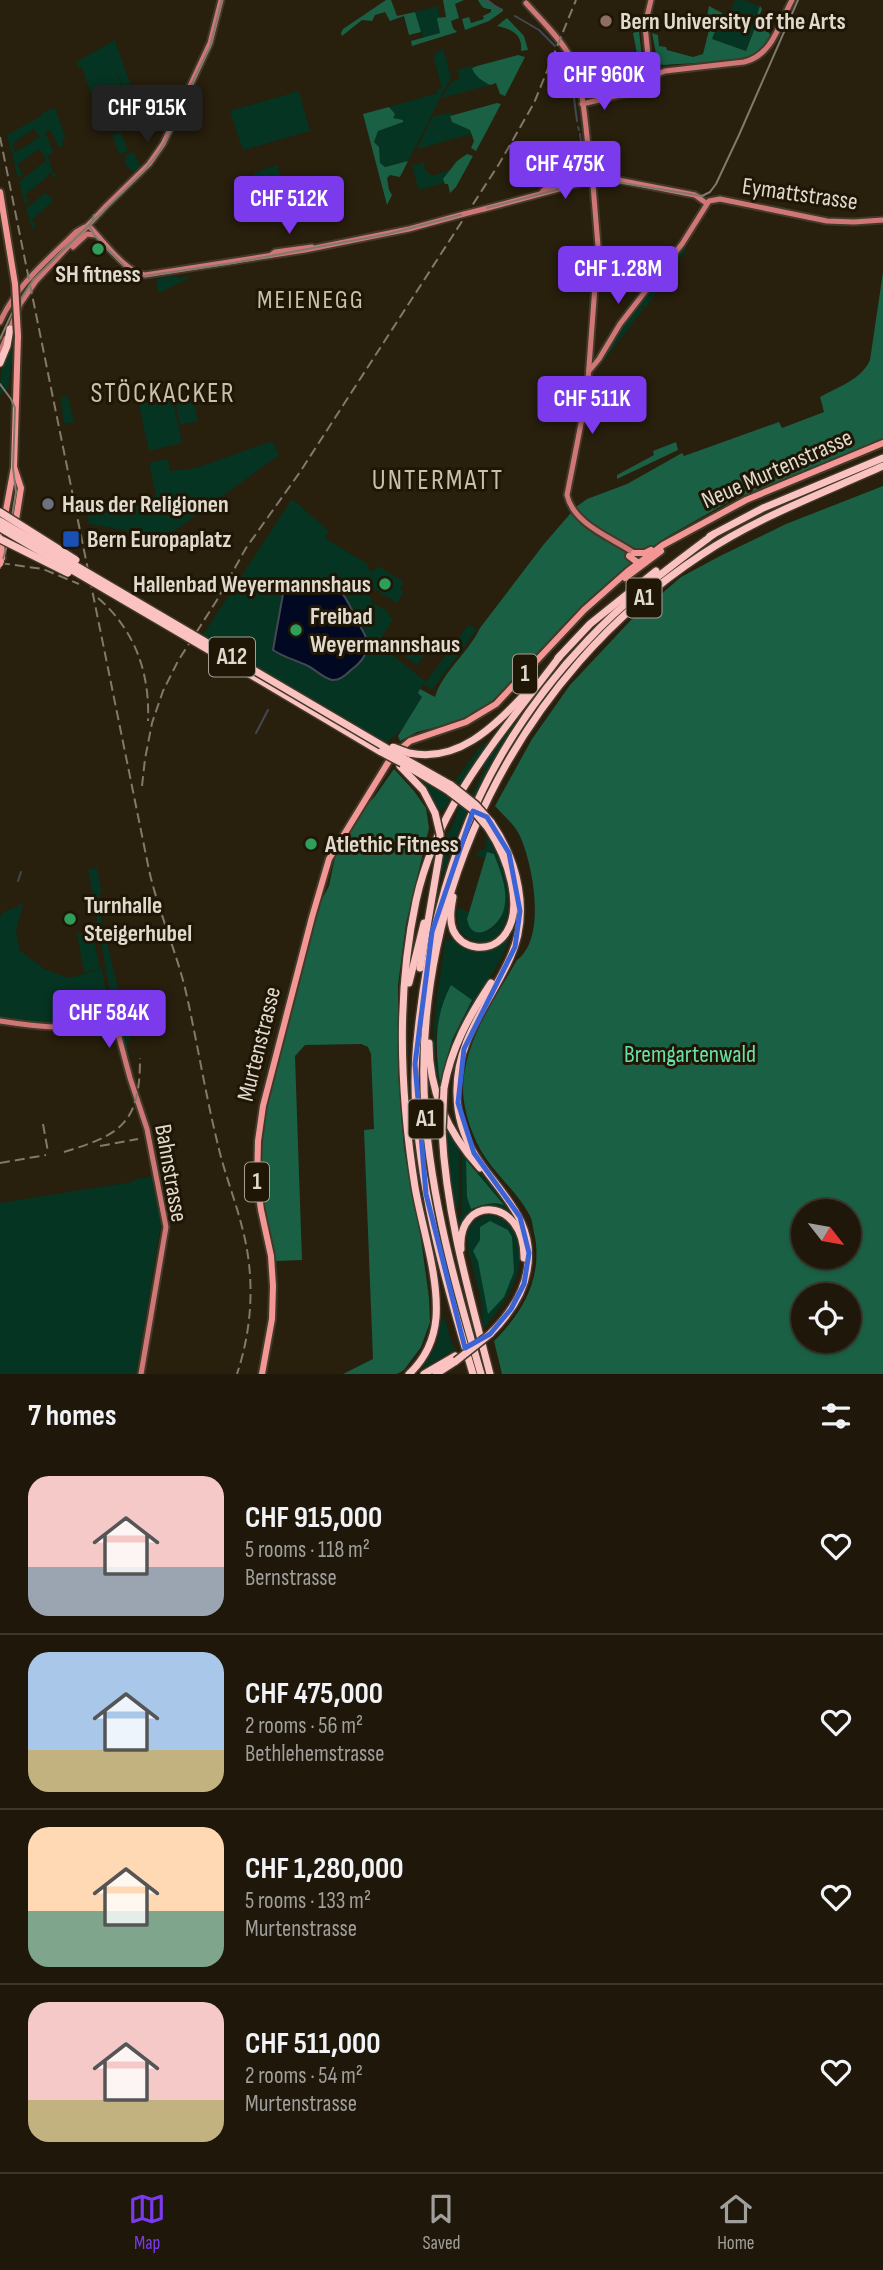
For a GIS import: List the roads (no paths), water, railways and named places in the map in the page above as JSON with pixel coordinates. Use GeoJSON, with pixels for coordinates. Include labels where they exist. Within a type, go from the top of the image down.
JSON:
{"type":"FeatureCollection","features":[{"type":"Feature","properties":{"kind":"highway"},"geometry":{"type":"LineString","coordinates":[[0,363],[10,329]]}},
{"type":"Feature","properties":{"kind":"highway","name":"A1"},"geometry":{"type":"LineString","coordinates":[[473,1374],[446,1282],[426,1194],[417,1124],[415,1044],[425,968],[443,891],[468,820],[502,754],[549,685],[596,631],[650,582],[714,534],[738,520],[883,458]]}},
{"type":"Feature","properties":{"kind":"highway","name":"A1"},"geometry":{"type":"LineString","coordinates":[[481,1374],[446,1243],[430,1158],[424,1082],[424,1037],[430,994],[445,911],[464,852],[491,792],[528,728],[570,671],[620,619],[666,580],[731,536],[777,512],[883,469]]}},
{"type":"Feature","properties":{"kind":"highway"},"geometry":{"type":"LineString","coordinates":[[0,512],[130,600]]}},
{"type":"Feature","properties":{"kind":"highway","name":"A12"},"geometry":{"type":"LineString","coordinates":[[0,521],[382,752],[404,760]]}},
{"type":"Feature","properties":{"kind":"highway","name":"A12"},"geometry":{"type":"LineString","coordinates":[[0,528],[334,716],[404,760]]}},
{"type":"Feature","properties":{"kind":"highway"},"geometry":{"type":"LineString","coordinates":[[404,760],[445,753],[475,740],[511,708],[590,624],[637,585],[714,534]]}},
{"type":"Feature","properties":{"kind":"highway"},"geometry":{"type":"LineString","coordinates":[[0,538],[130,600]]}},
{"type":"Feature","properties":{"kind":"highway"},"geometry":{"type":"LineString","coordinates":[[409,1374],[430,1344],[436,1311],[434,1283],[410,1153],[403,1060],[403,1011],[409,942],[419,888],[431,850],[451,808],[471,775],[507,723],[560,656]]}},
{"type":"Feature","properties":{"kind":"highway"},"geometry":{"type":"LineString","coordinates":[[404,760],[471,801],[504,842],[516,875],[520,898],[515,947],[468,1038],[459,1068],[457,1094],[460,1118],[470,1145],[522,1222],[528,1240],[527,1273],[514,1304],[489,1331],[436,1374]]}},
{"type":"Feature","properties":{"kind":"highway"},"geometry":{"type":"LineString","coordinates":[[404,760],[424,790],[435,813],[440,834],[440,851],[416,998],[413,1034],[415,1044]]}},
{"type":"Feature","properties":{"kind":"highway"},"geometry":{"type":"LineString","coordinates":[[464,852],[462,870],[453,899],[453,929],[465,943],[487,947],[497,943],[505,934],[511,922],[513,908],[507,865],[490,825]]}},
{"type":"Feature","properties":{"kind":"highway"},"geometry":{"type":"LineString","coordinates":[[403,1060],[410,978],[433,898]]}},
{"type":"Feature","properties":{"kind":"highway"},"geometry":{"type":"LineString","coordinates":[[489,1374],[449,1206],[442,1131],[444,1088],[458,1037],[502,967],[517,932]]}},
{"type":"Feature","properties":{"kind":"highway"},"geometry":{"type":"LineString","coordinates":[[430,994],[429,1059],[437,1098],[460,1145],[512,1204]]}},
{"type":"Feature","properties":{"kind":"highway"},"geometry":{"type":"LineString","coordinates":[[464,1277],[461,1241],[466,1223],[484,1211],[495,1210],[505,1214],[514,1221],[521,1234],[524,1262],[520,1282],[513,1297],[489,1331]]}},
{"type":"Feature","properties":{"kind":"highway"},"geometry":{"type":"LineString","coordinates":[[424,1374],[456,1358]]}},
{"type":"Feature","properties":{"kind":"main road"},"geometry":{"type":"LineString","coordinates":[[0,192],[15,284],[18,336],[14,467],[1,537],[1,561]]}},
{"type":"Feature","properties":{"kind":"main road","name":"Neue Murtenstrasse"},"geometry":{"type":"LineString","coordinates":[[604,593],[663,545],[688,531],[746,500],[883,443]]}},
{"type":"Feature","properties":{"kind":"main road"},"geometry":{"type":"LineString","coordinates":[[1,561],[13,539],[20,496],[20,482],[14,467]]}},
{"type":"Feature","properties":{"kind":"main road"},"geometry":{"type":"LineString","coordinates":[[10,485],[20,482]]}},
{"type":"Feature","properties":{"kind":"main road","name":"Neue Murtenstrasse"},"geometry":{"type":"LineString","coordinates":[[400,748],[419,736],[466,722],[491,707],[572,623],[628,570],[688,531]]}},
{"type":"Feature","properties":{"kind":"main road"},"geometry":{"type":"LineString","coordinates":[[631,554],[645,553],[663,545]]}},
{"type":"Feature","properties":{"kind":"main road"},"geometry":{"type":"LineString","coordinates":[[631,554],[640,563]]}},
{"type":"Feature","properties":{"kind":"main road"},"geometry":{"type":"LineString","coordinates":[[628,570],[631,554]]}},
{"type":"Feature","properties":{"kind":"main road","name":"Murtenstrasse"},"geometry":{"type":"LineString","coordinates":[[262,1373],[272,1319],[273,1295],[271,1256],[257,1175],[263,1106],[329,859],[379,775],[400,748]]}},
{"type":"Feature","properties":{"kind":"street"},"geometry":{"type":"LineString","coordinates":[[0,352],[20,304],[36,281],[149,164],[163,144],[210,43],[220,0]]}},
{"type":"Feature","properties":{"kind":"street"},"geometry":{"type":"LineString","coordinates":[[650,77],[645,25],[651,0]]}},
{"type":"Feature","properties":{"kind":"street"},"geometry":{"type":"LineString","coordinates":[[582,104],[637,91],[650,77],[665,71],[744,62],[758,57],[772,42],[792,0]]}},
{"type":"Feature","properties":{"kind":"street"},"geometry":{"type":"LineString","coordinates":[[88,225],[128,268],[142,275],[276,256],[397,232],[548,192],[585,179],[591,171],[578,76],[570,56],[527,1],[518,2]]}},
{"type":"Feature","properties":{"kind":"street"},"geometry":{"type":"LineString","coordinates":[[591,171],[599,178],[593,185],[598,240],[589,371],[586,402],[567,495],[576,514],[631,554]]}},
{"type":"Feature","properties":{"kind":"street","name":"Eymattstrasse"},"geometry":{"type":"LineString","coordinates":[[599,178],[695,195],[709,202],[827,220],[883,220]]}},
{"type":"Feature","properties":{"kind":"street"},"geometry":{"type":"LineString","coordinates":[[585,179],[593,185]]}},
{"type":"Feature","properties":{"kind":"street"},"geometry":{"type":"LineString","coordinates":[[589,371],[620,324],[682,244],[709,202]]}},
{"type":"Feature","properties":{"kind":"street"},"geometry":{"type":"LineString","coordinates":[[0,322],[26,280],[76,232],[88,225]]}},
{"type":"Feature","properties":{"kind":"street"},"geometry":{"type":"LineString","coordinates":[[10,329],[29,293],[45,274],[87,234],[99,237]]}},
{"type":"Feature","properties":{"kind":"street","name":"Bahnstrasse"},"geometry":{"type":"LineString","coordinates":[[0,1021],[67,1027],[115,1022],[147,1129],[166,1227],[141,1374]]}},
{"type":"Feature","properties":{"kind":"water"},"geometry":{"type":"Polygon","coordinates":[[[310,580],[330,584],[342,593],[366,639],[367,649],[359,664],[337,680],[329,679],[273,650],[283,594],[292,586],[310,580]]]}},
{"type":"Feature","properties":{"kind":"waterway"},"geometry":{"type":"LineString","coordinates":[[485,0],[502,10]]}},
{"type":"Feature","properties":{"kind":"waterway"},"geometry":{"type":"LineString","coordinates":[[515,16],[539,30],[555,46]]}},
{"type":"Feature","properties":{"kind":"waterway"},"geometry":{"type":"LineString","coordinates":[[561,54],[571,75],[577,121]]}},
{"type":"Feature","properties":{"kind":"waterway"},"geometry":{"type":"LineString","coordinates":[[580,134],[584,166]]}},
{"type":"Feature","properties":{"kind":"waterway"},"geometry":{"type":"LineString","coordinates":[[256,733],[268,710]]}},
{"type":"Feature","properties":{"kind":"waterway"},"geometry":{"type":"LineString","coordinates":[[18,881],[21,872]]}},
{"type":"Feature","properties":{"kind":"tram line"},"geometry":{"type":"LineString","coordinates":[[0,339],[12,313],[33,280],[145,170],[159,152],[174,127],[210,47],[222,0]]}},
{"type":"Feature","properties":{"kind":"tram line"},"geometry":{"type":"LineString","coordinates":[[94,215],[90,227],[94,235],[133,274],[144,276],[233,263],[388,234],[598,179],[702,196],[710,192],[716,184],[798,0]]}},
{"type":"Feature","properties":{"kind":"tram line"},"geometry":{"type":"LineString","coordinates":[[0,384],[15,408],[13,468],[16,492],[7,546],[0,568]]}},
{"type":"Feature","properties":{"kind":"railway"},"geometry":{"type":"LineString","coordinates":[[142,786],[152,723],[163,691],[178,661],[246,548],[300,472],[499,164],[534,103],[576,0]]}},
{"type":"Feature","properties":{"kind":"railway"},"geometry":{"type":"LineString","coordinates":[[0,137],[149,870],[185,988],[220,1155],[246,1245],[250,1282],[249,1319],[237,1374]]}},
{"type":"Feature","properties":{"kind":"railway"},"geometry":{"type":"LineString","coordinates":[[0,563],[43,569],[79,584]]}},
{"type":"Feature","properties":{"kind":"railway"},"geometry":{"type":"LineString","coordinates":[[98,598],[122,624],[138,654],[146,686],[148,721]]}},
{"type":"Feature","properties":{"kind":"railway"},"geometry":{"type":"LineString","coordinates":[[64,1152],[101,1139],[124,1122],[132,1111],[136,1097],[140,1058]]}},
{"type":"Feature","properties":{"kind":"railway"},"geometry":{"type":"LineString","coordinates":[[43,1124],[48,1152]]}},
{"type":"Feature","properties":{"kind":"railway"},"geometry":{"type":"LineString","coordinates":[[100,1146],[138,1139]]}},
{"type":"Feature","properties":{"kind":"railway"},"geometry":{"type":"LineString","coordinates":[[0,1163],[46,1155]]}},
{"type":"Feature","properties":{"kind":"place","name":"Bern University of the Arts"},"geometry":{"type":"Point","coordinates":[606,21]}},
{"type":"Feature","properties":{"kind":"place","name":"SH fitness"},"geometry":{"type":"Point","coordinates":[98,249]}},
{"type":"Feature","properties":{"kind":"place","name":"Haus der Religionen"},"geometry":{"type":"Point","coordinates":[48,504]}},
{"type":"Feature","properties":{"kind":"place","name":"Bern Europaplatz"},"geometry":{"type":"Point","coordinates":[71,539]}},
{"type":"Feature","properties":{"kind":"place","name":"Hallenbad Weyermannshaus"},"geometry":{"type":"Point","coordinates":[385,584]}},
{"type":"Feature","properties":{"kind":"place","name":"Freibad Weyermannshaus"},"geometry":{"type":"Point","coordinates":[296,630]}},
{"type":"Feature","properties":{"kind":"place","name":"Atlethic Fitness"},"geometry":{"type":"Point","coordinates":[311,844]}},
{"type":"Feature","properties":{"kind":"place","name":"Turnhalle Steigerhubel"},"geometry":{"type":"Point","coordinates":[70,919]}},
{"type":"Feature","properties":{"kind":"district","name":"MEIENEGG"},"geometry":{"type":"Point","coordinates":[311,300]}},
{"type":"Feature","properties":{"kind":"district","name":"STÖCKACKER"},"geometry":{"type":"Point","coordinates":[163,393]}},
{"type":"Feature","properties":{"kind":"district","name":"UNTERMATT"},"geometry":{"type":"Point","coordinates":[438,480]}},
{"type":"Feature","properties":{"kind":"park label","name":"Bremgartenwald"},"geometry":{"type":"Point","coordinates":[690,1054]}}]}
